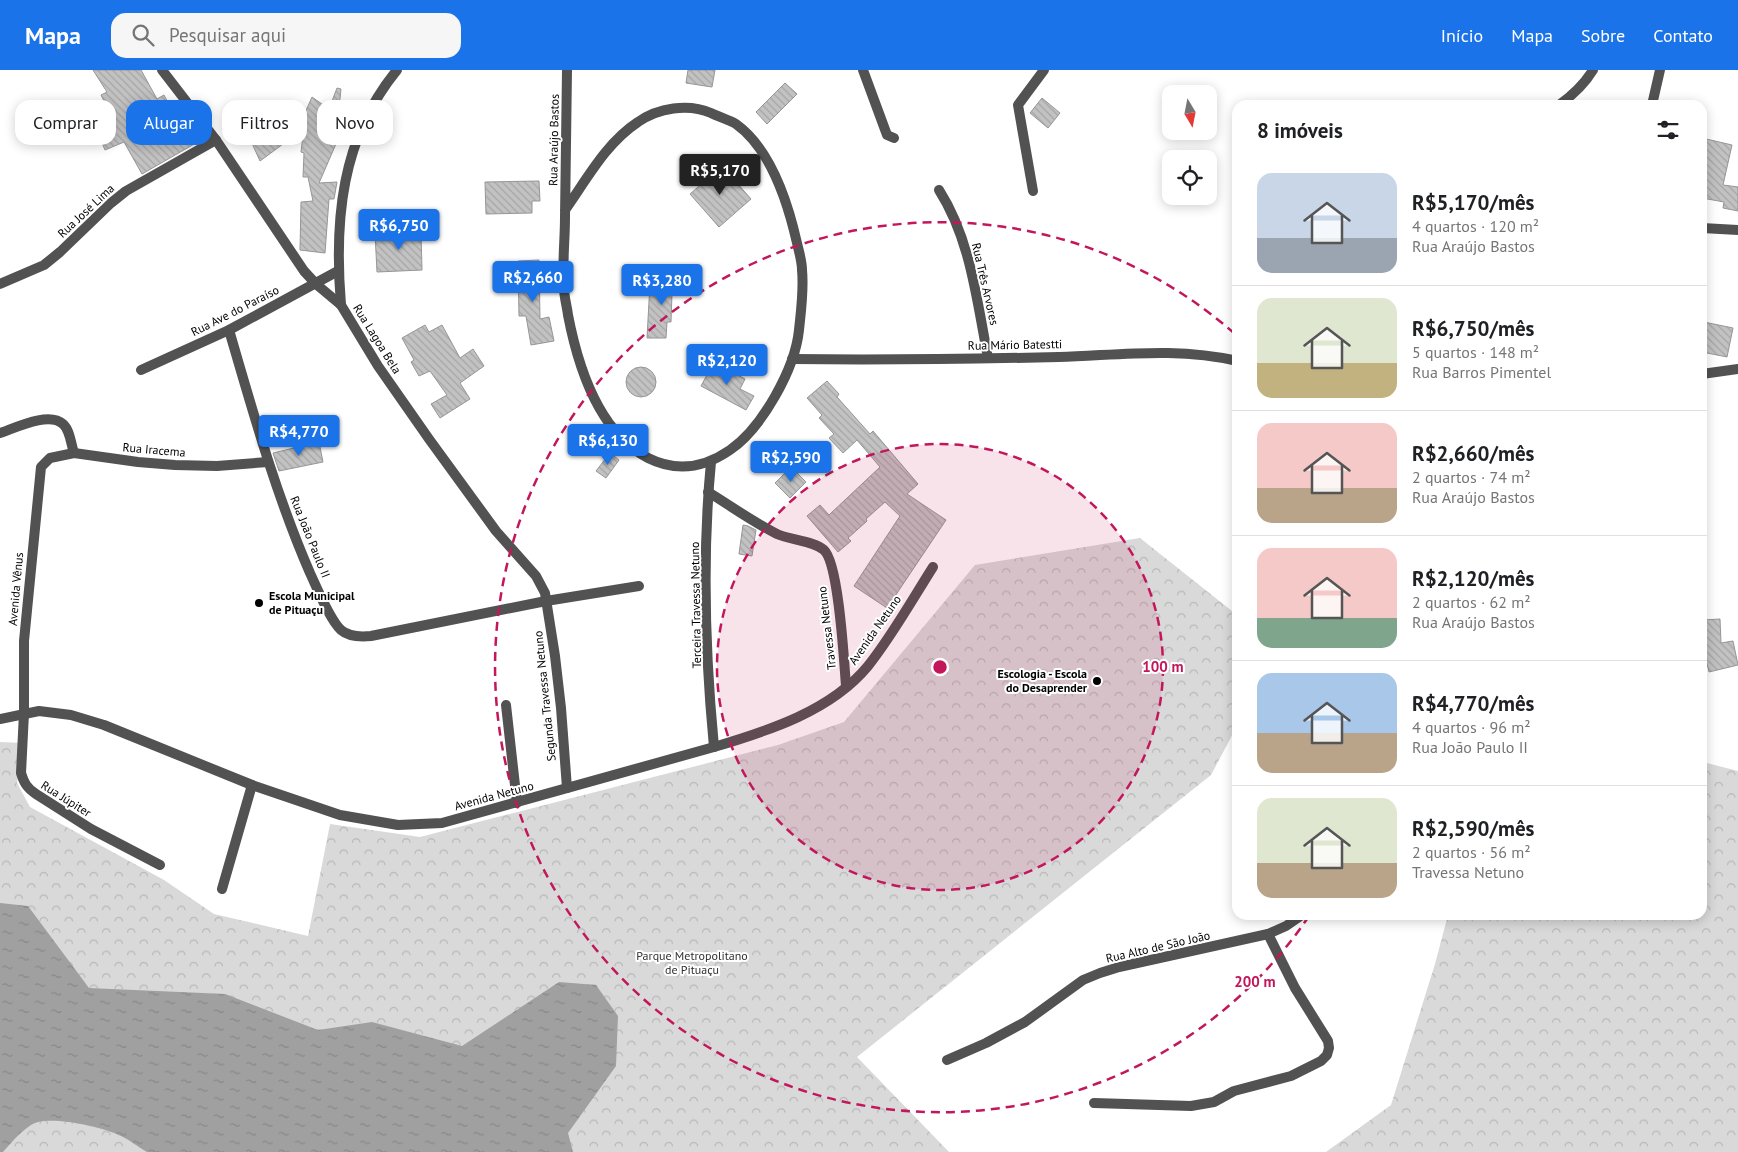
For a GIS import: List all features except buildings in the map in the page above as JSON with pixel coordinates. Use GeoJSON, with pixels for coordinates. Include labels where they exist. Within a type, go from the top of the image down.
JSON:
{"type":"FeatureCollection","features":[{"type":"Feature","properties":{"kind":"street","name":"Rua Lagoa Bela"},"geometry":{"type":"LineString","coordinates":[[162,70],[216,140],[293,254],[316,284],[341,305],[378,366],[429,439],[496,530],[536,576],[545,593],[546,601]]}},
{"type":"Feature","properties":{"kind":"street"},"geometry":{"type":"LineString","coordinates":[[341,305],[338,271],[338,232],[344,184],[355,144],[370,110],[397,70]]}},
{"type":"Feature","properties":{"kind":"street","name":"Rua Araújo Bastos"},"geometry":{"type":"LineString","coordinates":[[565,210],[607,150],[622,134],[640,121],[659,112],[682,108],[706,111],[736,124],[757,145],[769,165],[786,202],[794,231],[802,268],[799,336],[792,359],[772,403],[747,436],[732,449],[711,462],[675,467],[656,462],[637,452],[610,425],[594,399],[578,362],[564,289],[565,210],[567,70]]}},
{"type":"Feature","properties":{"kind":"street"},"geometry":{"type":"LineString","coordinates":[[863,70],[887,134],[894,138]]}},
{"type":"Feature","properties":{"kind":"street"},"geometry":{"type":"LineString","coordinates":[[1033,190],[1018,105],[1044,70]]}},
{"type":"Feature","properties":{"kind":"street"},"geometry":{"type":"LineString","coordinates":[[1566,100],[1586,82],[1593,70]]}},
{"type":"Feature","properties":{"kind":"street"},"geometry":{"type":"LineString","coordinates":[[1653,100],[1660,70]]}},
{"type":"Feature","properties":{"kind":"street","name":"Rua José Lima"},"geometry":{"type":"LineString","coordinates":[[0,284],[44,265],[126,191],[216,140]]}},
{"type":"Feature","properties":{"kind":"street","name":"Rua Três Arvores"},"geometry":{"type":"LineString","coordinates":[[939,190],[953,214],[969,262],[988,358]]}},
{"type":"Feature","properties":{"kind":"street"},"geometry":{"type":"LineString","coordinates":[[1707,228],[1738,230]]}},
{"type":"Feature","properties":{"kind":"street","name":"Rua Ave do Paraíso"},"geometry":{"type":"LineString","coordinates":[[141,370],[229,330],[338,271]]}},
{"type":"Feature","properties":{"kind":"street","name":"Rua João Paulo II"},"geometry":{"type":"LineString","coordinates":[[229,330],[268,462],[292,531],[318,590],[341,630],[360,637],[370,636],[546,601],[639,586]]}},
{"type":"Feature","properties":{"kind":"street","name":"Rua Mário Batestti"},"geometry":{"type":"LineString","coordinates":[[792,359],[988,358],[1171,352],[1205,355],[1232,361]]}},
{"type":"Feature","properties":{"kind":"street"},"geometry":{"type":"LineString","coordinates":[[1707,373],[1738,369]]}},
{"type":"Feature","properties":{"kind":"street"},"geometry":{"type":"LineString","coordinates":[[0,434],[43,419],[55,420],[63,423],[74,453]]}},
{"type":"Feature","properties":{"kind":"street","name":"Rua Iracema"},"geometry":{"type":"LineString","coordinates":[[41,467],[50,458],[74,453],[175,465],[217,466],[268,462]]}},
{"type":"Feature","properties":{"kind":"street","name":"Terceira Travessa Netuno"},"geometry":{"type":"LineString","coordinates":[[711,462],[708,492],[707,614],[710,701],[714,747]]}},
{"type":"Feature","properties":{"kind":"street","name":"Avenida Vênus"},"geometry":{"type":"LineString","coordinates":[[24,713],[24,642],[41,467]]}},
{"type":"Feature","properties":{"kind":"street","name":"Travessa Netuno"},"geometry":{"type":"LineString","coordinates":[[708,492],[778,535],[823,549],[829,556],[836,586],[846,686]]}},
{"type":"Feature","properties":{"kind":"street","name":"Avenida Netuno"},"geometry":{"type":"LineString","coordinates":[[0,719],[39,711],[56,712],[89,720],[252,785],[340,815],[398,825],[442,823],[755,735],[827,701],[867,667],[933,567]]}},
{"type":"Feature","properties":{"kind":"street","name":"Segunda Travessa Netuno"},"geometry":{"type":"LineString","coordinates":[[546,601],[561,708],[567,788]]}},
{"type":"Feature","properties":{"kind":"street"},"geometry":{"type":"LineString","coordinates":[[506,705],[517,803]]}},
{"type":"Feature","properties":{"kind":"street","name":"Rua Júpiter"},"geometry":{"type":"LineString","coordinates":[[24,713],[21,773],[28,789],[91,829],[160,865]]}},
{"type":"Feature","properties":{"kind":"street"},"geometry":{"type":"LineString","coordinates":[[222,889],[252,785]]}},
{"type":"Feature","properties":{"kind":"street","name":"Rua Alto de São João"},"geometry":{"type":"LineString","coordinates":[[947,1060],[986,1043],[1025,1022],[1083,980],[1100,973],[1118,967],[1268,934],[1295,920]]}},
{"type":"Feature","properties":{"kind":"street"},"geometry":{"type":"LineString","coordinates":[[1094,1103],[1191,1106],[1205,1104],[1214,1102],[1234,1091],[1291,1076],[1322,1061],[1328,1055],[1330,1048],[1328,1041],[1295,988],[1268,934]]}},
{"type":"Feature","properties":{"kind":"green space","name":"Parque Metropolitano de Pituaçu"},"geometry":{"type":"Polygon","coordinates":[[[1140,538],[1232,611],[1232,735],[1211,775],[857,1057],[949,1152],[0,1152],[0,742],[23,743],[17,783],[30,807],[164,880],[214,914],[308,936],[330,824],[420,837],[778,745],[844,722],[975,565],[1140,538]]]}},
{"type":"Feature","properties":{"kind":"green space"},"geometry":{"type":"Polygon","coordinates":[[[1707,763],[1738,771],[1738,1152],[1326,1152],[1391,1105],[1435,964],[1447,920],[1707,920],[1707,763]]]}},
{"type":"Feature","properties":{"kind":"water"},"geometry":{"type":"Polygon","coordinates":[[[0,903],[28,906],[89,988],[225,994],[318,1030],[372,1022],[462,1046],[559,982],[596,985],[618,1016],[616,1066],[568,1133],[573,1152],[147,1152],[124,1138],[103,1129],[68,1122],[46,1121],[33,1124],[19,1135],[3,1152],[0,1152],[0,903]]]}},
{"type":"Feature","properties":{"kind":"place","name":"Escola Municipal de Pituaçu"},"geometry":{"type":"Point","coordinates":[259,603]}},
{"type":"Feature","properties":{"kind":"place","name":"Escologia - Escola do Desaprender"},"geometry":{"type":"Point","coordinates":[1097,681]}}]}
